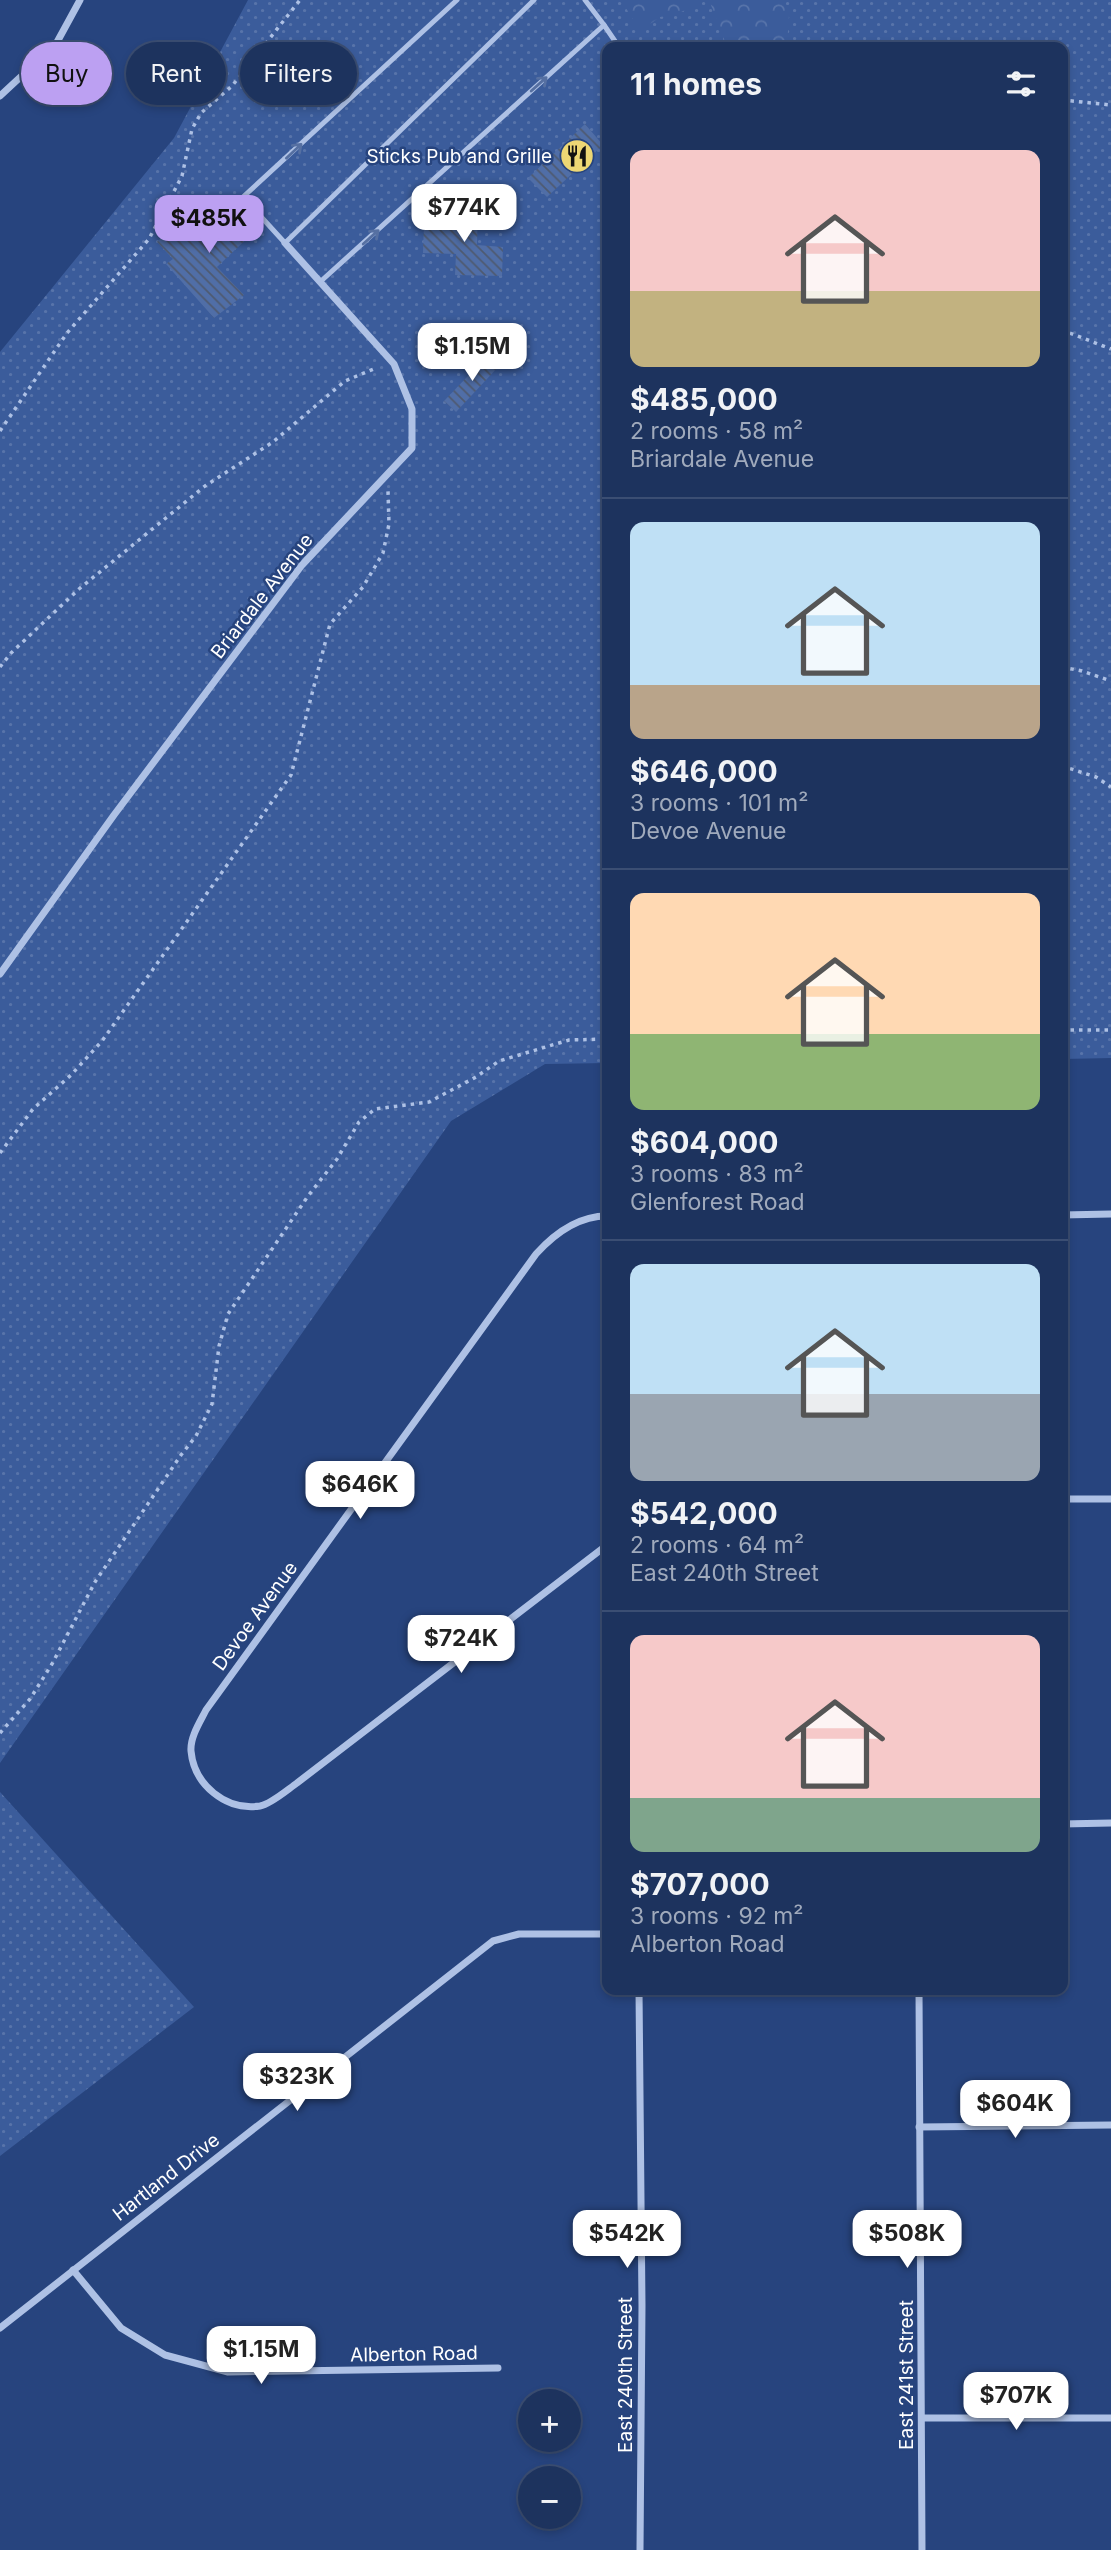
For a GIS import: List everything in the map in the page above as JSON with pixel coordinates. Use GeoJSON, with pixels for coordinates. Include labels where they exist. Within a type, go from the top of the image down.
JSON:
{"type":"FeatureCollection","features":[{"type":"Feature","properties":{"kind":"street"},"geometry":{"type":"LineString","coordinates":[[0,96],[56,44],[80,0]]}},
{"type":"Feature","properties":{"kind":"street","name":"Briardale Avenue"},"geometry":{"type":"LineString","coordinates":[[0,974],[114,815],[302,565],[412,447],[412,409],[394,364],[285,243]]}},
{"type":"Feature","properties":{"kind":"street"},"geometry":{"type":"LineString","coordinates":[[1068,1215],[1111,1214]]}},
{"type":"Feature","properties":{"kind":"street","name":"Devoe Avenue"},"geometry":{"type":"LineString","coordinates":[[602,1216],[574,1224],[554,1234],[536,1254],[206,1710],[194,1736],[191,1751],[199,1776],[211,1793],[234,1804],[262,1806],[297,1783],[602,1549]]}},
{"type":"Feature","properties":{"kind":"street"},"geometry":{"type":"LineString","coordinates":[[1068,1499],[1111,1499]]}},
{"type":"Feature","properties":{"kind":"street"},"geometry":{"type":"LineString","coordinates":[[1068,1824],[1111,1823]]}},
{"type":"Feature","properties":{"kind":"street","name":"Hartland Drive"},"geometry":{"type":"LineString","coordinates":[[0,2328],[494,1941],[519,1934],[602,1934]]}},
{"type":"Feature","properties":{"kind":"street","name":"East 240th Street"},"geometry":{"type":"LineString","coordinates":[[639,1995],[642,2292],[640,2550]]}},
{"type":"Feature","properties":{"kind":"street","name":"East 241st Street"},"geometry":{"type":"LineString","coordinates":[[919,1995],[922,2550]]}},
{"type":"Feature","properties":{"kind":"street"},"geometry":{"type":"LineString","coordinates":[[919,2127],[1111,2125]]}},
{"type":"Feature","properties":{"kind":"street","name":"Alberton Road"},"geometry":{"type":"LineString","coordinates":[[73,2270],[121,2328],[165,2355],[228,2372],[498,2368]]}},
{"type":"Feature","properties":{"kind":"street"},"geometry":{"type":"LineString","coordinates":[[922,2418],[1111,2418]]}},
{"type":"Feature","properties":{"kind":"lane"},"geometry":{"type":"LineString","coordinates":[[457,0],[243,197],[285,243],[534,0]]}},
{"type":"Feature","properties":{"kind":"lane"},"geometry":{"type":"LineString","coordinates":[[585,0],[616,42]]}},
{"type":"Feature","properties":{"kind":"lane"},"geometry":{"type":"LineString","coordinates":[[320,282],[604,25]]}},
{"type":"Feature","properties":{"kind":"path"},"geometry":{"type":"LineString","coordinates":[[0,431],[67,333],[149,239],[182,176],[191,130],[201,113],[232,86],[300,0]]}},
{"type":"Feature","properties":{"kind":"path"},"geometry":{"type":"LineString","coordinates":[[1068,101],[1111,105]]}},
{"type":"Feature","properties":{"kind":"path"},"geometry":{"type":"LineString","coordinates":[[1068,332],[1111,349]]}},
{"type":"Feature","properties":{"kind":"path"},"geometry":{"type":"LineString","coordinates":[[0,667],[79,589],[205,486],[273,442],[345,381],[376,368]]}},
{"type":"Feature","properties":{"kind":"path"},"geometry":{"type":"LineString","coordinates":[[0,1153],[33,1109],[71,1075],[102,1041],[291,775],[330,624],[363,587],[383,553],[389,524],[388,491]]}},
{"type":"Feature","properties":{"kind":"path"},"geometry":{"type":"LineString","coordinates":[[1068,668],[1111,681]]}},
{"type":"Feature","properties":{"kind":"path"},"geometry":{"type":"LineString","coordinates":[[1068,768],[1096,777],[1111,787]]}},
{"type":"Feature","properties":{"kind":"path"},"geometry":{"type":"LineString","coordinates":[[1068,1030],[1111,1030]]}},
{"type":"Feature","properties":{"kind":"path"},"geometry":{"type":"LineString","coordinates":[[0,1733],[30,1699],[52,1664],[95,1582],[181,1455],[197,1436],[212,1404],[219,1346],[228,1314],[308,1196],[337,1159],[359,1122],[375,1109],[429,1102],[476,1077],[499,1061],[569,1040],[602,1039]]}},
{"type":"Feature","properties":{"kind":"green space"},"geometry":{"type":"Polygon","coordinates":[[[248,0],[1111,0],[1111,1058],[1068,1059],[1068,42],[602,42],[602,1063],[545,1064],[451,1121],[0,1763],[0,352],[174,138],[192,105],[226,105],[225,42],[248,0]]]}},
{"type":"Feature","properties":{"kind":"green space"},"geometry":{"type":"Polygon","coordinates":[[[621,0],[707,0],[679,13],[660,17],[640,31],[621,0]]]}},
{"type":"Feature","properties":{"kind":"green space"},"geometry":{"type":"Polygon","coordinates":[[[709,0],[784,0],[789,15],[787,42],[725,42],[709,0]]]}},
{"type":"Feature","properties":{"kind":"green space"},"geometry":{"type":"Polygon","coordinates":[[[0,1792],[194,2007],[0,2156],[0,1792]]]}},
{"type":"Feature","properties":{"kind":"building"},"geometry":{"type":"Polygon","coordinates":[[[585,124],[602,144],[547,197],[528,178],[585,124]]]}},
{"type":"Feature","properties":{"kind":"building"},"geometry":{"type":"Polygon","coordinates":[[[228,196],[258,228],[217,267],[244,295],[214,318],[166,264],[173,259],[157,242],[173,226],[184,237],[228,196]]]}},
{"type":"Feature","properties":{"kind":"building"},"geometry":{"type":"Polygon","coordinates":[[[458,202],[478,203],[477,245],[503,247],[502,276],[455,275],[456,254],[423,253],[424,223],[457,225],[458,202]]]}},
{"type":"Feature","properties":{"kind":"building"},"geometry":{"type":"Polygon","coordinates":[[[488,355],[500,365],[456,412],[444,401],[488,355]]]}},
{"type":"Feature","properties":{"kind":"place","name":"Sticks Pub and Grille"},"geometry":{"type":"Point","coordinates":[577,156]}}]}
